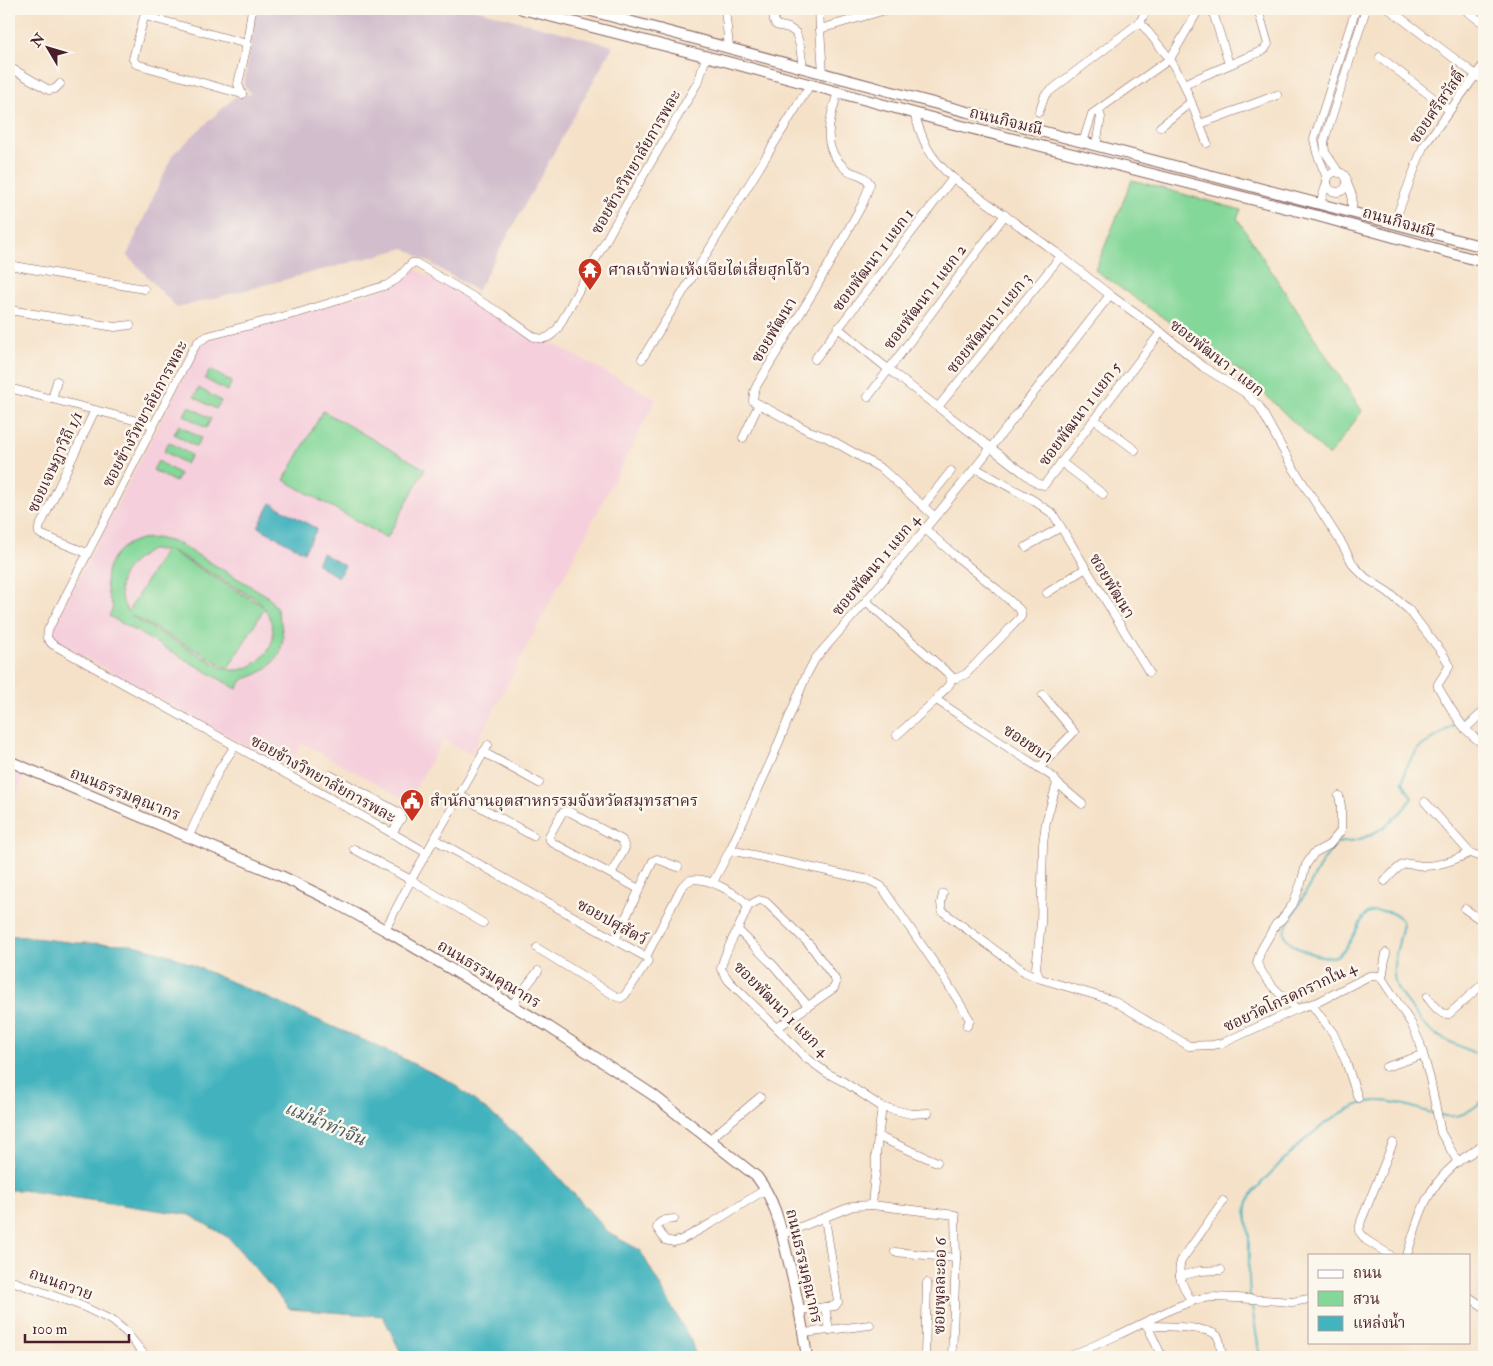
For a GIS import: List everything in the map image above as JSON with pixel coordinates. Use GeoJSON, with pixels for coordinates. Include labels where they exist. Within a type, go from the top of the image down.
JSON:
{"type":"FeatureCollection","features":[{"type":"Feature","properties":{"kind":"main road","name":"ถนนกิจมณี"},"geometry":{"type":"LineString","coordinates":[[522,9],[705,62],[838,92],[950,123],[1318,216],[1484,262]]}},
{"type":"Feature","properties":{"kind":"main road","name":"ถนนกิจมณี"},"geometry":{"type":"LineString","coordinates":[[584,9],[1484,247]]}},
{"type":"Feature","properties":{"kind":"main road","name":"ถนนธรรมคุณากร"},"geometry":{"type":"LineString","coordinates":[[9,761],[189,836],[332,901],[549,1026],[653,1095],[757,1177],[766,1189],[774,1205],[783,1234],[800,1310],[807,1357]]}},
{"type":"Feature","properties":{"kind":"street"},"geometry":{"type":"LineString","coordinates":[[248,44],[146,12],[133,59],[136,64],[242,94],[238,84],[248,44],[252,9]]}},
{"type":"Feature","properties":{"kind":"street"},"geometry":{"type":"LineString","coordinates":[[725,9],[728,47]]}},
{"type":"Feature","properties":{"kind":"street"},"geometry":{"type":"LineString","coordinates":[[774,9],[776,25],[788,28],[796,34],[803,68]]}},
{"type":"Feature","properties":{"kind":"street"},"geometry":{"type":"LineString","coordinates":[[819,9],[823,73]]}},
{"type":"Feature","properties":{"kind":"street"},"geometry":{"type":"LineString","coordinates":[[820,28],[889,9]]}},
{"type":"Feature","properties":{"kind":"street"},"geometry":{"type":"LineString","coordinates":[[1039,112],[1045,95],[1140,22],[1147,9]]}},
{"type":"Feature","properties":{"kind":"street"},"geometry":{"type":"LineString","coordinates":[[1083,142],[1092,114],[1170,59],[1199,9]]}},
{"type":"Feature","properties":{"kind":"street"},"geometry":{"type":"LineString","coordinates":[[1212,9],[1229,64]]}},
{"type":"Feature","properties":{"kind":"street"},"geometry":{"type":"LineString","coordinates":[[1184,84],[1267,48],[1268,44],[1258,9]]}},
{"type":"Feature","properties":{"kind":"street"},"geometry":{"type":"LineString","coordinates":[[1390,9],[1484,81]]}},
{"type":"Feature","properties":{"kind":"street"},"geometry":{"type":"LineString","coordinates":[[1464,9],[1484,24]]}},
{"type":"Feature","properties":{"kind":"street"},"geometry":{"type":"LineString","coordinates":[[1346,183],[1342,191],[1335,192],[1329,189],[1314,139],[1356,10],[1365,11],[1342,81],[1324,145],[1326,152],[1339,173],[1344,176],[1352,195],[1352,212]]}},
{"type":"Feature","properties":{"kind":"street"},"geometry":{"type":"LineString","coordinates":[[1140,22],[1170,59],[1184,84],[1207,143]]}},
{"type":"Feature","properties":{"kind":"street"},"geometry":{"type":"LineString","coordinates":[[1380,57],[1449,110]]}},
{"type":"Feature","properties":{"kind":"street","name":"ซอยข้างวิทยาลัยการพละ"},"geometry":{"type":"LineString","coordinates":[[427,853],[52,644],[46,635],[153,425],[198,342],[387,285],[397,279],[412,263],[416,263],[502,314],[534,338],[540,340],[552,336],[699,80],[705,62]]}},
{"type":"Feature","properties":{"kind":"street","name":"ซอยศรีสวัสดิ์"},"geometry":{"type":"LineString","coordinates":[[1394,223],[1423,147],[1484,64]]}},
{"type":"Feature","properties":{"kind":"street"},"geometry":{"type":"LineString","coordinates":[[9,67],[49,90],[55,89],[60,84]]}},
{"type":"Feature","properties":{"kind":"street"},"geometry":{"type":"LineString","coordinates":[[1334,79],[1342,81]]}},
{"type":"Feature","properties":{"kind":"street"},"geometry":{"type":"LineString","coordinates":[[642,359],[810,85]]}},
{"type":"Feature","properties":{"kind":"street","name":"ซอยพัฒนา"},"geometry":{"type":"LineString","coordinates":[[759,404],[754,401],[753,397],[757,385],[814,291],[863,203],[870,184],[863,176],[847,170],[835,158],[828,142],[830,122],[838,92]]}},
{"type":"Feature","properties":{"kind":"street"},"geometry":{"type":"LineString","coordinates":[[1200,124],[1277,95]]}},
{"type":"Feature","properties":{"kind":"street"},"geometry":{"type":"LineString","coordinates":[[1160,127],[1191,102]]}},
{"type":"Feature","properties":{"kind":"street"},"geometry":{"type":"LineString","coordinates":[[1096,145],[1101,117],[1099,110]]}},
{"type":"Feature","properties":{"kind":"street","name":"ซอยพัฒนา 1 แยก"},"geometry":{"type":"LineString","coordinates":[[914,113],[929,152],[938,165],[953,178],[1061,256],[1161,332],[1203,367],[1244,392],[1259,406],[1292,466],[1354,566],[1366,578],[1388,592],[1408,610],[1449,662],[1449,667],[1438,687],[1465,729],[1484,744]]}},
{"type":"Feature","properties":{"kind":"street"},"geometry":{"type":"LineString","coordinates":[[1320,204],[1327,180],[1334,173],[1339,173]]}},
{"type":"Feature","properties":{"kind":"street","name":"ซอยพัฒนา 1 แยก 1"},"geometry":{"type":"LineString","coordinates":[[815,359],[953,178]]}},
{"type":"Feature","properties":{"kind":"street","name":"ซอยพัฒนา 1 แยก 2"},"geometry":{"type":"LineString","coordinates":[[868,397],[1005,214]]}},
{"type":"Feature","properties":{"kind":"street","name":"ซอยพัฒนา 1 แยก 3"},"geometry":{"type":"LineString","coordinates":[[938,407],[1061,256]]}},
{"type":"Feature","properties":{"kind":"street"},"geometry":{"type":"LineString","coordinates":[[9,265],[144,289]]}},
{"type":"Feature","properties":{"kind":"street","name":"ซอยพัฒนา 1 แยก 4"},"geometry":{"type":"LineString","coordinates":[[713,882],[730,850],[772,758],[810,667],[822,650],[866,601],[975,468],[1110,295]]}},
{"type":"Feature","properties":{"kind":"street"},"geometry":{"type":"LineString","coordinates":[[9,310],[115,327],[130,325]]}},
{"type":"Feature","properties":{"kind":"street"},"geometry":{"type":"LineString","coordinates":[[838,328],[990,448]]}},
{"type":"Feature","properties":{"kind":"street","name":"ซอยพัฒนา 1 แยก 5"},"geometry":{"type":"LineString","coordinates":[[990,448],[1038,484],[1044,485],[1161,332]]}},
{"type":"Feature","properties":{"kind":"street"},"geometry":{"type":"LineString","coordinates":[[52,399],[57,381]]}},
{"type":"Feature","properties":{"kind":"street"},"geometry":{"type":"LineString","coordinates":[[9,388],[153,425]]}},
{"type":"Feature","properties":{"kind":"street"},"geometry":{"type":"LineString","coordinates":[[743,438],[759,404],[809,431],[826,437],[882,469],[934,516]]}},
{"type":"Feature","properties":{"kind":"street","name":"ซอยเจษฎาวิถี 1/1"},"geometry":{"type":"LineString","coordinates":[[87,553],[42,535],[39,533],[39,528],[95,410]]}},
{"type":"Feature","properties":{"kind":"street"},"geometry":{"type":"LineString","coordinates":[[1094,419],[1135,450]]}},
{"type":"Feature","properties":{"kind":"street"},"geometry":{"type":"LineString","coordinates":[[1061,462],[1102,494]]}},
{"type":"Feature","properties":{"kind":"street","name":"ซอยพัฒนา"},"geometry":{"type":"LineString","coordinates":[[975,468],[1052,514],[1149,672]]}},
{"type":"Feature","properties":{"kind":"street"},"geometry":{"type":"LineString","coordinates":[[923,506],[950,471]]}},
{"type":"Feature","properties":{"kind":"street"},"geometry":{"type":"LineString","coordinates":[[1026,547],[1061,527]]}},
{"type":"Feature","properties":{"kind":"street"},"geometry":{"type":"LineString","coordinates":[[924,528],[998,590],[1021,613],[1021,617],[966,674],[952,678]]}},
{"type":"Feature","properties":{"kind":"street"},"geometry":{"type":"LineString","coordinates":[[1047,593],[1086,568]]}},
{"type":"Feature","properties":{"kind":"street"},"geometry":{"type":"LineString","coordinates":[[866,601],[950,674],[952,678],[952,682],[937,699],[897,735]]}},
{"type":"Feature","properties":{"kind":"street"},"geometry":{"type":"LineString","coordinates":[[1039,768],[1074,732],[1043,694]]}},
{"type":"Feature","properties":{"kind":"street","name":"ซอยชบา"},"geometry":{"type":"LineString","coordinates":[[937,699],[941,704],[1053,777],[1057,783],[1046,822],[1043,844],[1041,923],[1036,968],[1038,978]]}},
{"type":"Feature","properties":{"kind":"street"},"geometry":{"type":"LineString","coordinates":[[1465,729],[1483,712]]}},
{"type":"Feature","properties":{"kind":"street"},"geometry":{"type":"LineString","coordinates":[[385,930],[488,744]]}},
{"type":"Feature","properties":{"kind":"street"},"geometry":{"type":"LineString","coordinates":[[189,836],[219,770],[236,746]]}},
{"type":"Feature","properties":{"kind":"street"},"geometry":{"type":"LineString","coordinates":[[483,752],[539,783]]}},
{"type":"Feature","properties":{"kind":"street"},"geometry":{"type":"LineString","coordinates":[[330,775],[398,812],[401,815],[401,819],[392,833]]}},
{"type":"Feature","properties":{"kind":"street"},"geometry":{"type":"LineString","coordinates":[[1057,783],[1082,804]]}},
{"type":"Feature","properties":{"kind":"street"},"geometry":{"type":"LineString","coordinates":[[459,795],[533,836]]}},
{"type":"Feature","properties":{"kind":"street"},"geometry":{"type":"LineString","coordinates":[[1297,1010],[1271,986],[1257,963],[1261,950],[1276,924],[1293,904],[1306,865],[1314,852],[1329,845],[1341,831],[1342,806],[1339,796]]}},
{"type":"Feature","properties":{"kind":"street"},"geometry":{"type":"LineString","coordinates":[[1425,802],[1470,853],[1484,858]]}},
{"type":"Feature","properties":{"kind":"street"},"geometry":{"type":"LineString","coordinates":[[611,874],[624,848],[622,840],[570,812],[562,813],[549,836],[553,843],[639,889]]}},
{"type":"Feature","properties":{"kind":"street","name":"ซอยปศุสัตว์"},"geometry":{"type":"LineString","coordinates":[[434,839],[646,957],[648,960],[625,995],[621,998],[616,997],[536,948]]}},
{"type":"Feature","properties":{"kind":"street"},"geometry":{"type":"LineString","coordinates":[[354,849],[483,923]]}},
{"type":"Feature","properties":{"kind":"street"},"geometry":{"type":"LineString","coordinates":[[730,850],[869,880],[881,886],[966,1012],[970,1020],[967,1026]]}},
{"type":"Feature","properties":{"kind":"street"},"geometry":{"type":"LineString","coordinates":[[1385,881],[1403,865],[1421,866],[1452,862],[1470,853]]}},
{"type":"Feature","properties":{"kind":"street"},"geometry":{"type":"LineString","coordinates":[[615,940],[653,861],[657,859],[678,867]]}},
{"type":"Feature","properties":{"kind":"street"},"geometry":{"type":"LineString","coordinates":[[646,957],[681,888],[691,880],[699,879],[713,882],[744,900],[748,906],[759,900],[766,902],[810,945],[836,983],[834,988],[777,1028]]}},
{"type":"Feature","properties":{"kind":"street","name":"ซอยวัดโกรดกรากใน 4"},"geometry":{"type":"LineString","coordinates":[[943,894],[940,903],[942,911],[1025,972],[1038,978],[1112,1000],[1189,1046],[1223,1043],[1312,1005],[1369,976],[1378,976],[1382,979],[1411,1023],[1420,1043],[1430,1079],[1441,1133],[1458,1162]]}},
{"type":"Feature","properties":{"kind":"street","name":"ซอยพัฒนา 1 แยก 4"},"geometry":{"type":"LineString","coordinates":[[748,906],[722,961],[721,969],[729,981],[804,1057],[827,1073],[882,1107],[911,1114],[928,1113]]}},
{"type":"Feature","properties":{"kind":"street"},"geometry":{"type":"LineString","coordinates":[[1465,909],[1478,918],[1484,917]]}},
{"type":"Feature","properties":{"kind":"street"},"geometry":{"type":"LineString","coordinates":[[738,930],[774,966],[808,1006]]}},
{"type":"Feature","properties":{"kind":"street"},"geometry":{"type":"LineString","coordinates":[[1382,979],[1386,953]]}},
{"type":"Feature","properties":{"kind":"street"},"geometry":{"type":"LineString","coordinates":[[512,1005],[538,971]]}},
{"type":"Feature","properties":{"kind":"street"},"geometry":{"type":"LineString","coordinates":[[1427,997],[1441,1013],[1446,1015],[1484,983]]}},
{"type":"Feature","properties":{"kind":"street"},"geometry":{"type":"LineString","coordinates":[[1312,1005],[1333,1033],[1346,1062],[1358,1098]]}},
{"type":"Feature","properties":{"kind":"street"},"geometry":{"type":"LineString","coordinates":[[1386,1068],[1422,1055]]}},
{"type":"Feature","properties":{"kind":"street"},"geometry":{"type":"LineString","coordinates":[[710,1139],[760,1097]]}},
{"type":"Feature","properties":{"kind":"street"},"geometry":{"type":"LineString","coordinates":[[783,1234],[853,1206],[872,1205],[882,1107]]}},
{"type":"Feature","properties":{"kind":"street"},"geometry":{"type":"LineString","coordinates":[[878,1137],[937,1162]]}},
{"type":"Feature","properties":{"kind":"street"},"geometry":{"type":"LineString","coordinates":[[1388,1254],[1366,1240],[1359,1231],[1360,1222],[1393,1143]]}},
{"type":"Feature","properties":{"kind":"street"},"geometry":{"type":"LineString","coordinates":[[1407,1254],[1426,1199],[1435,1185],[1458,1162],[1484,1144]]}},
{"type":"Feature","properties":{"kind":"street"},"geometry":{"type":"LineString","coordinates":[[674,1219],[660,1222],[657,1228],[665,1240],[674,1242],[712,1223],[766,1189]]}},
{"type":"Feature","properties":{"kind":"street"},"geometry":{"type":"LineString","coordinates":[[1191,1301],[1183,1287],[1180,1276],[1179,1268],[1181,1261],[1223,1201]]}},
{"type":"Feature","properties":{"kind":"street","name":"ซอยพูลละออ 6"},"geometry":{"type":"LineString","coordinates":[[872,1205],[955,1215],[956,1258],[952,1357]]}},
{"type":"Feature","properties":{"kind":"street"},"geometry":{"type":"LineString","coordinates":[[800,1310],[835,1306],[838,1302],[825,1218]]}},
{"type":"Feature","properties":{"kind":"street"},"geometry":{"type":"LineString","coordinates":[[895,1252],[956,1258]]}},
{"type":"Feature","properties":{"kind":"street"},"geometry":{"type":"LineString","coordinates":[[1180,1276],[1200,1271],[1221,1270]]}},
{"type":"Feature","properties":{"kind":"street","name":"ถนนถวาย"},"geometry":{"type":"LineString","coordinates":[[9,1280],[82,1306],[113,1320],[126,1332],[146,1357]]}},
{"type":"Feature","properties":{"kind":"street"},"geometry":{"type":"LineString","coordinates":[[925,1357],[927,1283]]}},
{"type":"Feature","properties":{"kind":"street"},"geometry":{"type":"LineString","coordinates":[[1470,1297],[1484,1307]]}},
{"type":"Feature","properties":{"kind":"street"},"geometry":{"type":"LineString","coordinates":[[1068,1357],[1146,1324],[1191,1301],[1204,1298],[1261,1299],[1292,1302],[1308,1299]]}},
{"type":"Feature","properties":{"kind":"street"},"geometry":{"type":"LineString","coordinates":[[825,1307],[829,1330]]}},
{"type":"Feature","properties":{"kind":"street"},"geometry":{"type":"LineString","coordinates":[[1146,1324],[1162,1357]]}},
{"type":"Feature","properties":{"kind":"street"},"geometry":{"type":"LineString","coordinates":[[1146,1324],[1199,1329],[1216,1334],[1219,1338],[1222,1357]]}},
{"type":"Feature","properties":{"kind":"street"},"geometry":{"type":"LineString","coordinates":[[804,1333],[870,1325]]}},
{"type":"Feature","properties":{"kind":"street"},"geometry":{"type":"LineString","coordinates":[[1085,1349],[1089,1357]]}},
{"type":"Feature","properties":{"kind":"shaded area"},"geometry":{"type":"Polygon","coordinates":[[[256,9],[474,9],[613,46],[477,291],[405,248],[177,308],[127,255],[173,154],[236,96],[251,94],[244,85],[256,9]]]}},
{"type":"Feature","properties":{"kind":"shaded area"},"geometry":{"type":"Polygon","coordinates":[[[411,267],[656,399],[471,754],[443,740],[408,801],[302,743],[287,769],[52,639],[49,635],[201,344],[210,339],[388,288],[398,284],[411,267]]]}},
{"type":"Feature","properties":{"kind":"shaded area"},"geometry":{"type":"Polygon","coordinates":[[[9,769],[23,775],[9,823],[9,769]]]}},
{"type":"Feature","properties":{"kind":"green space"},"geometry":{"type":"Polygon","coordinates":[[[1132,180],[1241,210],[1237,218],[1362,411],[1329,456],[1245,375],[1095,270],[1132,180]]]}},
{"type":"Feature","properties":{"kind":"green space"},"geometry":{"type":"Polygon","coordinates":[[[210,370],[232,382],[227,391],[205,379],[210,370]]]}},
{"type":"Feature","properties":{"kind":"green space"},"geometry":{"type":"Polygon","coordinates":[[[199,388],[221,401],[216,409],[194,397],[199,388]]]}},
{"type":"Feature","properties":{"kind":"green space"},"geometry":{"type":"Polygon","coordinates":[[[189,406],[211,419],[206,428],[184,415],[189,406]]]}},
{"type":"Feature","properties":{"kind":"green space"},"geometry":{"type":"Polygon","coordinates":[[[323,411],[425,469],[387,538],[284,480],[323,411]]]}},
{"type":"Feature","properties":{"kind":"green space"},"geometry":{"type":"Polygon","coordinates":[[[179,425],[201,438],[196,447],[174,434],[179,425]]]}},
{"type":"Feature","properties":{"kind":"green space"},"geometry":{"type":"Polygon","coordinates":[[[169,442],[191,455],[186,464],[164,451],[169,442]]]}},
{"type":"Feature","properties":{"kind":"green space"},"geometry":{"type":"Polygon","coordinates":[[[158,461],[180,474],[175,482],[153,470],[158,461]]]}},
{"type":"Feature","properties":{"kind":"green space"},"geometry":{"type":"Polygon","coordinates":[[[157,538],[177,543],[266,595],[276,607],[283,638],[280,653],[270,666],[258,674],[242,680],[237,689],[109,616],[113,607],[106,585],[109,565],[121,549],[130,543],[141,539],[157,538]],[[151,550],[128,569],[123,576],[121,584],[120,592],[128,612],[165,550],[151,550]],[[168,550],[263,606],[259,601],[168,550]],[[265,608],[228,668],[131,615],[221,667],[239,670],[260,660],[272,641],[273,631],[265,608]]]}},
{"type":"Feature","properties":{"kind":"water"},"geometry":{"type":"Polygon","coordinates":[[[271,503],[317,529],[304,552],[258,527],[271,503]]]}},
{"type":"Feature","properties":{"kind":"water"},"geometry":{"type":"Polygon","coordinates":[[[322,553],[345,566],[338,577],[317,564],[322,553]]]}},
{"type":"Feature","properties":{"kind":"water","name":"แม่น้ำท่าจีน"},"geometry":{"type":"Polygon","coordinates":[[[9,935],[77,943],[131,944],[170,955],[379,1047],[451,1082],[529,1144],[610,1234],[640,1250],[691,1341],[696,1357],[403,1357],[383,1316],[290,1309],[229,1238],[190,1215],[22,1190],[9,1190],[9,935]]]}},
{"type":"Feature","properties":{"kind":"waterway"},"geometry":{"type":"LineString","coordinates":[[1461,720],[1477,705],[1484,695]]}},
{"type":"Feature","properties":{"kind":"waterway"},"geometry":{"type":"LineString","coordinates":[[1457,723],[1419,748],[1406,767],[1403,782],[1412,798],[1396,817],[1383,828],[1368,836],[1357,840],[1336,843],[1323,861],[1284,931],[1290,943],[1296,947],[1312,954],[1334,957],[1347,946],[1362,920],[1370,912],[1389,912],[1396,915],[1403,924],[1394,967],[1394,975],[1399,992],[1421,1022],[1432,1032],[1484,1060]]}},
{"type":"Feature","properties":{"kind":"waterway"},"geometry":{"type":"LineString","coordinates":[[1440,1115],[1459,1115],[1475,1107],[1484,1099]]}},
{"type":"Feature","properties":{"kind":"waterway"},"geometry":{"type":"LineString","coordinates":[[1250,1297],[1249,1236],[1246,1215],[1248,1202],[1257,1188],[1290,1153],[1332,1119],[1362,1104],[1376,1101],[1391,1102],[1435,1114]]}},
{"type":"Feature","properties":{"kind":"waterway"},"geometry":{"type":"LineString","coordinates":[[1251,1301],[1260,1357]]}},
{"type":"Feature","properties":{"kind":"place","name":"ศาลเจ้าพ่อเห้งเจียไต่เสี่ยฮุกโจ้ว"},"geometry":{"type":"Point","coordinates":[590,291]}},
{"type":"Feature","properties":{"kind":"place","name":"สำนักงานอุตสาหกรรมจังหวัดสมุทรสาคร"},"geometry":{"type":"Point","coordinates":[412,822]}}]}
